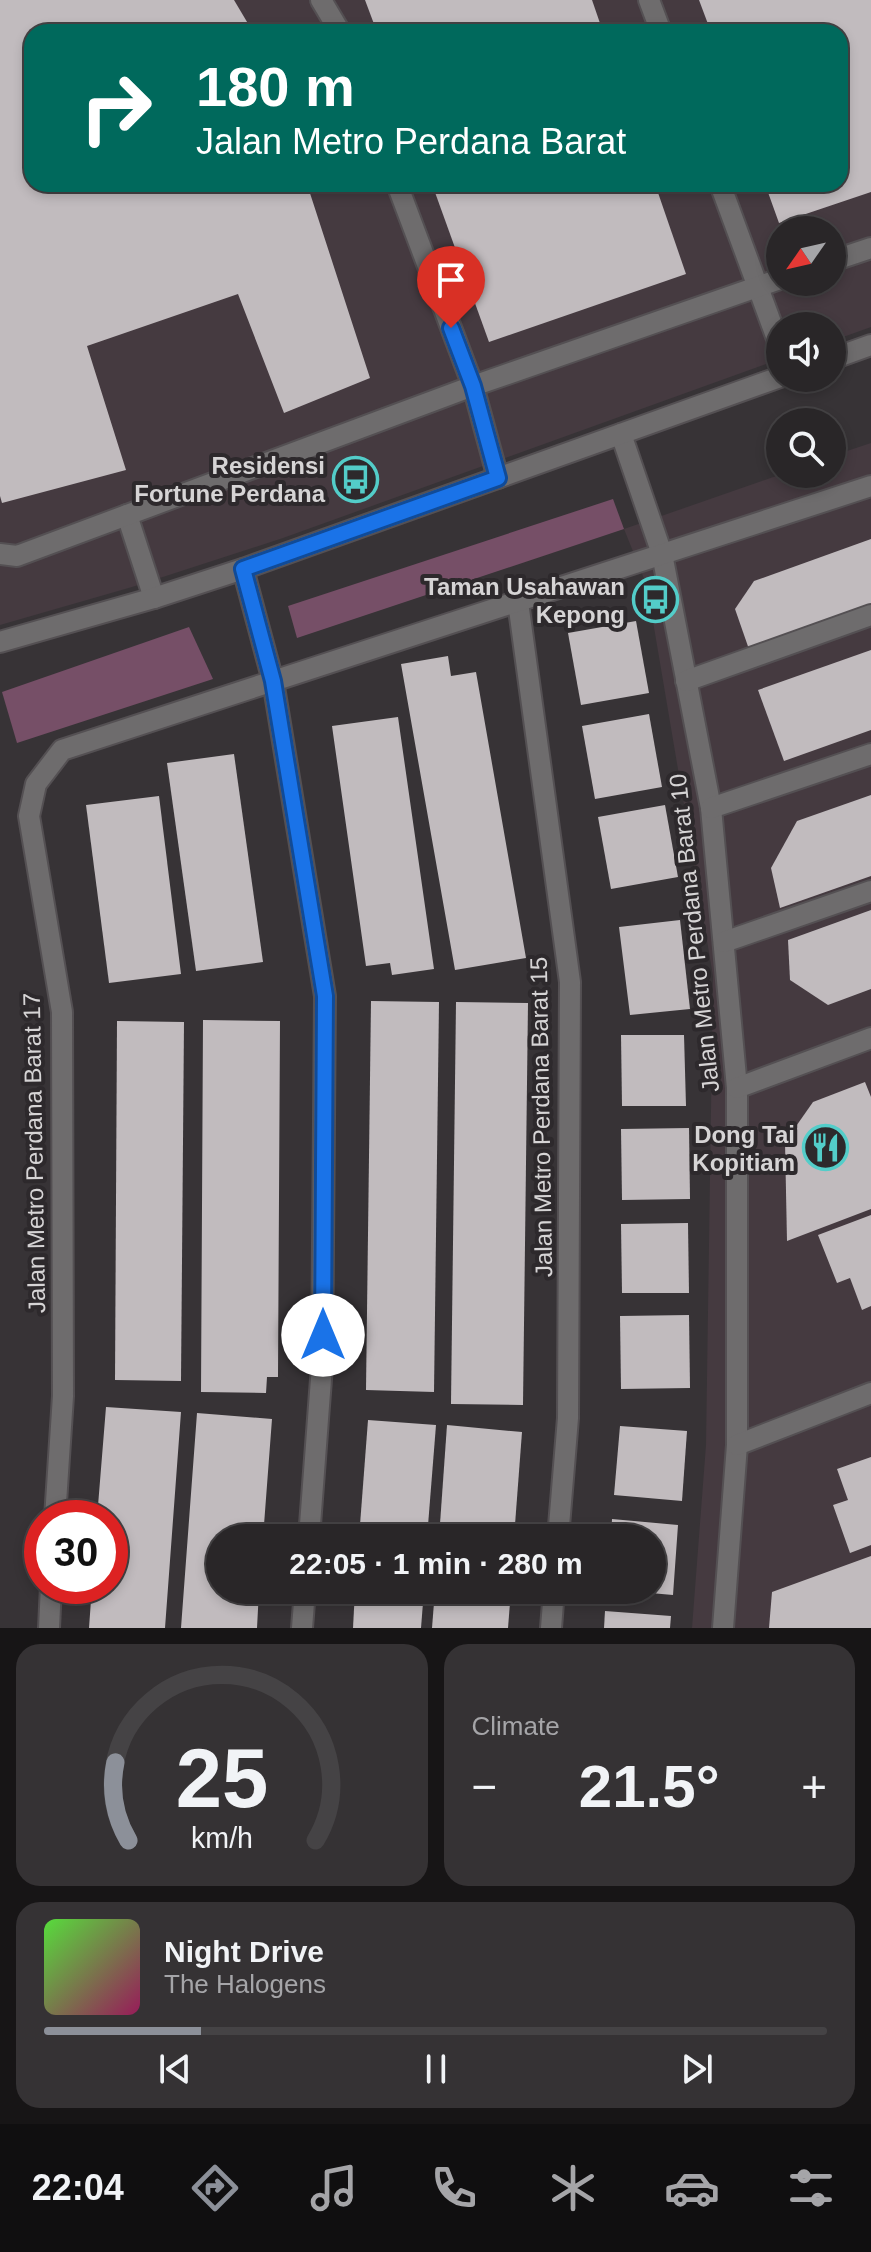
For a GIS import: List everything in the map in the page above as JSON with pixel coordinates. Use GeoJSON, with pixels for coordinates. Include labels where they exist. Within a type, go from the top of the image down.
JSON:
{"type":"FeatureCollection","features":[{"type":"Feature","properties":{"kind":"street"},"geometry":{"type":"LineString","coordinates":[[321,0],[335,24]]}},
{"type":"Feature","properties":{"kind":"street"},"geometry":{"type":"LineString","coordinates":[[649,0],[658,24]]}},
{"type":"Feature","properties":{"kind":"street"},"geometry":{"type":"LineString","coordinates":[[400,192],[473,386],[498,478]]}},
{"type":"Feature","properties":{"kind":"street"},"geometry":{"type":"LineString","coordinates":[[723,192],[769,312]]}},
{"type":"Feature","properties":{"kind":"street"},"geometry":{"type":"LineString","coordinates":[[846,256],[871,248]]}},
{"type":"Feature","properties":{"kind":"street"},"geometry":{"type":"LineString","coordinates":[[0,554],[17,556],[473,386],[766,284]]}},
{"type":"Feature","properties":{"kind":"street"},"geometry":{"type":"LineString","coordinates":[[846,354],[871,345]]}},
{"type":"Feature","properties":{"kind":"street"},"geometry":{"type":"LineString","coordinates":[[0,642],[243,569],[766,382]]}},
{"type":"Feature","properties":{"kind":"street","name":"Jalan Metro Perdana Barat 10"},"geometry":{"type":"LineString","coordinates":[[621,434],[662,554],[711,808],[737,1088],[737,1445],[723,1628]]}},
{"type":"Feature","properties":{"kind":"street"},"geometry":{"type":"LineString","coordinates":[[273,681],[871,486]]}},
{"type":"Feature","properties":{"kind":"street"},"geometry":{"type":"LineString","coordinates":[[127,515],[154,598]]}},
{"type":"Feature","properties":{"kind":"street"},"geometry":{"type":"LineString","coordinates":[[243,569],[273,681],[325,996],[322,1366],[310,1524]]}},
{"type":"Feature","properties":{"kind":"street","name":"Jalan Metro Perdana Barat 15"},"geometry":{"type":"LineString","coordinates":[[518,602],[570,982],[568,1418],[559,1524]]}},
{"type":"Feature","properties":{"kind":"street"},"geometry":{"type":"LineString","coordinates":[[686,681],[871,615]]}},
{"type":"Feature","properties":{"kind":"street","name":"Jalan Metro Perdana Barat 17"},"geometry":{"type":"LineString","coordinates":[[56,1500],[63,1396],[62,1012],[29,816],[36,784],[62,750],[273,681]]}},
{"type":"Feature","properties":{"kind":"street"},"geometry":{"type":"LineString","coordinates":[[711,808],[871,754]]}},
{"type":"Feature","properties":{"kind":"street"},"geometry":{"type":"LineString","coordinates":[[724,942],[871,891]]}},
{"type":"Feature","properties":{"kind":"street"},"geometry":{"type":"LineString","coordinates":[[737,1088],[871,1038]]}},
{"type":"Feature","properties":{"kind":"street"},"geometry":{"type":"LineString","coordinates":[[737,1445],[871,1393]]}},
{"type":"Feature","properties":{"kind":"street"},"geometry":{"type":"LineString","coordinates":[[49,1628],[50,1604]]}},
{"type":"Feature","properties":{"kind":"street"},"geometry":{"type":"LineString","coordinates":[[302,1628],[304,1604]]}},
{"type":"Feature","properties":{"kind":"street"},"geometry":{"type":"LineString","coordinates":[[551,1628],[553,1604]]}},
{"type":"Feature","properties":{"kind":"shaded area"},"geometry":{"type":"Polygon","coordinates":[[[0,0],[871,0],[871,327],[846,336],[846,312],[766,312],[766,364],[283,538],[132,587],[0,625],[0,0]]]}},
{"type":"Feature","properties":{"kind":"shaded area"},"geometry":{"type":"Polygon","coordinates":[[[871,443],[871,1628],[692,1628],[706,1445],[713,976],[647,586],[624,529],[766,480],[766,488],[846,488],[846,451],[871,443]]]}},
{"type":"Feature","properties":{"kind":"shaded area"},"geometry":{"type":"Polygon","coordinates":[[[613,499],[624,529],[297,638],[288,606],[613,499]]]}},
{"type":"Feature","properties":{"kind":"shaded area"},"geometry":{"type":"Polygon","coordinates":[[[189,627],[213,679],[17,743],[2,692],[189,627]]]}},
{"type":"Feature","properties":{"kind":"building"},"geometry":{"type":"Polygon","coordinates":[[[0,0],[234,0],[248,24],[24,24],[24,192],[310,192],[370,378],[284,413],[238,294],[87,346],[126,470],[2,503],[0,0]]]}},
{"type":"Feature","properties":{"kind":"building"},"geometry":{"type":"Polygon","coordinates":[[[365,0],[592,0],[600,24],[374,24],[365,0]]]}},
{"type":"Feature","properties":{"kind":"building"},"geometry":{"type":"Polygon","coordinates":[[[699,0],[871,0],[871,192],[800,216],[776,216],[768,192],[848,192],[848,24],[708,24],[699,0]]]}},
{"type":"Feature","properties":{"kind":"building"},"geometry":{"type":"Polygon","coordinates":[[[435,192],[658,192],[686,274],[489,342],[435,192]]]}},
{"type":"Feature","properties":{"kind":"building"},"geometry":{"type":"Polygon","coordinates":[[[871,539],[871,612],[751,655],[735,609],[754,581],[871,539]]]}},
{"type":"Feature","properties":{"kind":"building"},"geometry":{"type":"Polygon","coordinates":[[[636,621],[649,693],[581,705],[568,633],[636,621]]]}},
{"type":"Feature","properties":{"kind":"building"},"geometry":{"type":"Polygon","coordinates":[[[871,650],[871,730],[784,761],[758,690],[871,650]]]}},
{"type":"Feature","properties":{"kind":"building"},"geometry":{"type":"Polygon","coordinates":[[[448,656],[451,676],[476,672],[526,958],[455,970],[401,664],[448,656]]]}},
{"type":"Feature","properties":{"kind":"building"},"geometry":{"type":"Polygon","coordinates":[[[649,714],[662,787],[595,799],[582,726],[649,714]]]}},
{"type":"Feature","properties":{"kind":"building"},"geometry":{"type":"Polygon","coordinates":[[[398,717],[434,969],[392,975],[390,963],[366,966],[332,726],[398,717]]]}},
{"type":"Feature","properties":{"kind":"building"},"geometry":{"type":"Polygon","coordinates":[[[234,754],[263,962],[196,971],[167,763],[234,754]]]}},
{"type":"Feature","properties":{"kind":"building"},"geometry":{"type":"Polygon","coordinates":[[[871,795],[871,876],[780,908],[771,868],[797,821],[871,795]]]}},
{"type":"Feature","properties":{"kind":"building"},"geometry":{"type":"Polygon","coordinates":[[[159,796],[181,974],[109,983],[86,805],[159,796]]]}},
{"type":"Feature","properties":{"kind":"building"},"geometry":{"type":"Polygon","coordinates":[[[665,805],[678,877],[611,889],[598,817],[665,805]]]}},
{"type":"Feature","properties":{"kind":"building"},"geometry":{"type":"Polygon","coordinates":[[[871,910],[871,989],[828,1005],[790,980],[788,940],[871,910]]]}},
{"type":"Feature","properties":{"kind":"building"},"geometry":{"type":"Polygon","coordinates":[[[680,920],[690,1009],[630,1015],[619,927],[680,920]]]}},
{"type":"Feature","properties":{"kind":"building"},"geometry":{"type":"Polygon","coordinates":[[[371,1001],[439,1002],[434,1392],[366,1390],[371,1001]]]}},
{"type":"Feature","properties":{"kind":"building"},"geometry":{"type":"Polygon","coordinates":[[[456,1002],[528,1003],[523,1405],[451,1404],[456,1002]]]}},
{"type":"Feature","properties":{"kind":"building"},"geometry":{"type":"Polygon","coordinates":[[[203,1020],[280,1021],[278,1377],[267,1377],[266,1393],[201,1392],[203,1020]]]}},
{"type":"Feature","properties":{"kind":"building"},"geometry":{"type":"Polygon","coordinates":[[[117,1021],[184,1022],[181,1381],[115,1380],[117,1021]]]}},
{"type":"Feature","properties":{"kind":"building"},"geometry":{"type":"Polygon","coordinates":[[[621,1035],[684,1035],[686,1106],[622,1106],[621,1035]]]}},
{"type":"Feature","properties":{"kind":"building"},"geometry":{"type":"Polygon","coordinates":[[[865,1082],[871,1097],[871,1209],[787,1241],[785,1142],[813,1102],[865,1082]]]}},
{"type":"Feature","properties":{"kind":"building"},"geometry":{"type":"Polygon","coordinates":[[[689,1128],[690,1199],[622,1200],[621,1129],[689,1128]]]}},
{"type":"Feature","properties":{"kind":"building"},"geometry":{"type":"Polygon","coordinates":[[[871,1215],[871,1306],[862,1310],[850,1278],[837,1283],[818,1235],[871,1215]]]}},
{"type":"Feature","properties":{"kind":"building"},"geometry":{"type":"Polygon","coordinates":[[[688,1223],[689,1293],[622,1293],[621,1224],[688,1223]]]}},
{"type":"Feature","properties":{"kind":"building"},"geometry":{"type":"Polygon","coordinates":[[[689,1315],[690,1388],[621,1389],[620,1316],[689,1315]]]}},
{"type":"Feature","properties":{"kind":"building"},"geometry":{"type":"Polygon","coordinates":[[[106,1407],[181,1412],[165,1628],[89,1628],[91,1604],[128,1604],[128,1500],[98,1500],[106,1407]]]}},
{"type":"Feature","properties":{"kind":"building"},"geometry":{"type":"Polygon","coordinates":[[[197,1413],[272,1419],[264,1524],[206,1524],[206,1604],[258,1604],[257,1628],[181,1628],[197,1413]]]}},
{"type":"Feature","properties":{"kind":"building"},"geometry":{"type":"Polygon","coordinates":[[[368,1420],[436,1425],[428,1524],[360,1524],[368,1420]]]}},
{"type":"Feature","properties":{"kind":"building"},"geometry":{"type":"Polygon","coordinates":[[[447,1425],[522,1432],[515,1524],[440,1524],[447,1425]]]}},
{"type":"Feature","properties":{"kind":"building"},"geometry":{"type":"Polygon","coordinates":[[[620,1426],[687,1431],[682,1501],[614,1495],[620,1426]]]}},
{"type":"Feature","properties":{"kind":"building"},"geometry":{"type":"Polygon","coordinates":[[[871,1457],[871,1545],[850,1553],[833,1505],[848,1500],[837,1469],[871,1457]]]}},
{"type":"Feature","properties":{"kind":"building"},"geometry":{"type":"Polygon","coordinates":[[[612,1519],[678,1525],[673,1595],[666,1594],[666,1524],[612,1524],[612,1519]]]}},
{"type":"Feature","properties":{"kind":"building"},"geometry":{"type":"Polygon","coordinates":[[[871,1556],[871,1628],[769,1628],[772,1592],[871,1556]]]}},
{"type":"Feature","properties":{"kind":"building"},"geometry":{"type":"Polygon","coordinates":[[[354,1604],[423,1604],[421,1628],[353,1628],[354,1604]]]}},
{"type":"Feature","properties":{"kind":"building"},"geometry":{"type":"Polygon","coordinates":[[[434,1604],[510,1604],[508,1628],[432,1628],[434,1604]]]}},
{"type":"Feature","properties":{"kind":"building"},"geometry":{"type":"Polygon","coordinates":[[[605,1611],[671,1616],[670,1628],[604,1628],[605,1611]]]}},
{"type":"Feature","properties":{"kind":"place","name":"Residensi Fortune Perdana"},"geometry":{"type":"Point","coordinates":[356,479]}},
{"type":"Feature","properties":{"kind":"place","name":"Taman Usahawan Kepong"},"geometry":{"type":"Point","coordinates":[656,600]}},
{"type":"Feature","properties":{"kind":"place","name":"Dong Tai Kopitiam"},"geometry":{"type":"Point","coordinates":[826,1148]}},
{"type":"Feature","properties":{"kind":"route"},"geometry":{"type":"LineString","coordinates":[[323,1335],[325,996],[273,681],[243,569],[498,478],[473,386],[451,328]]}}]}
